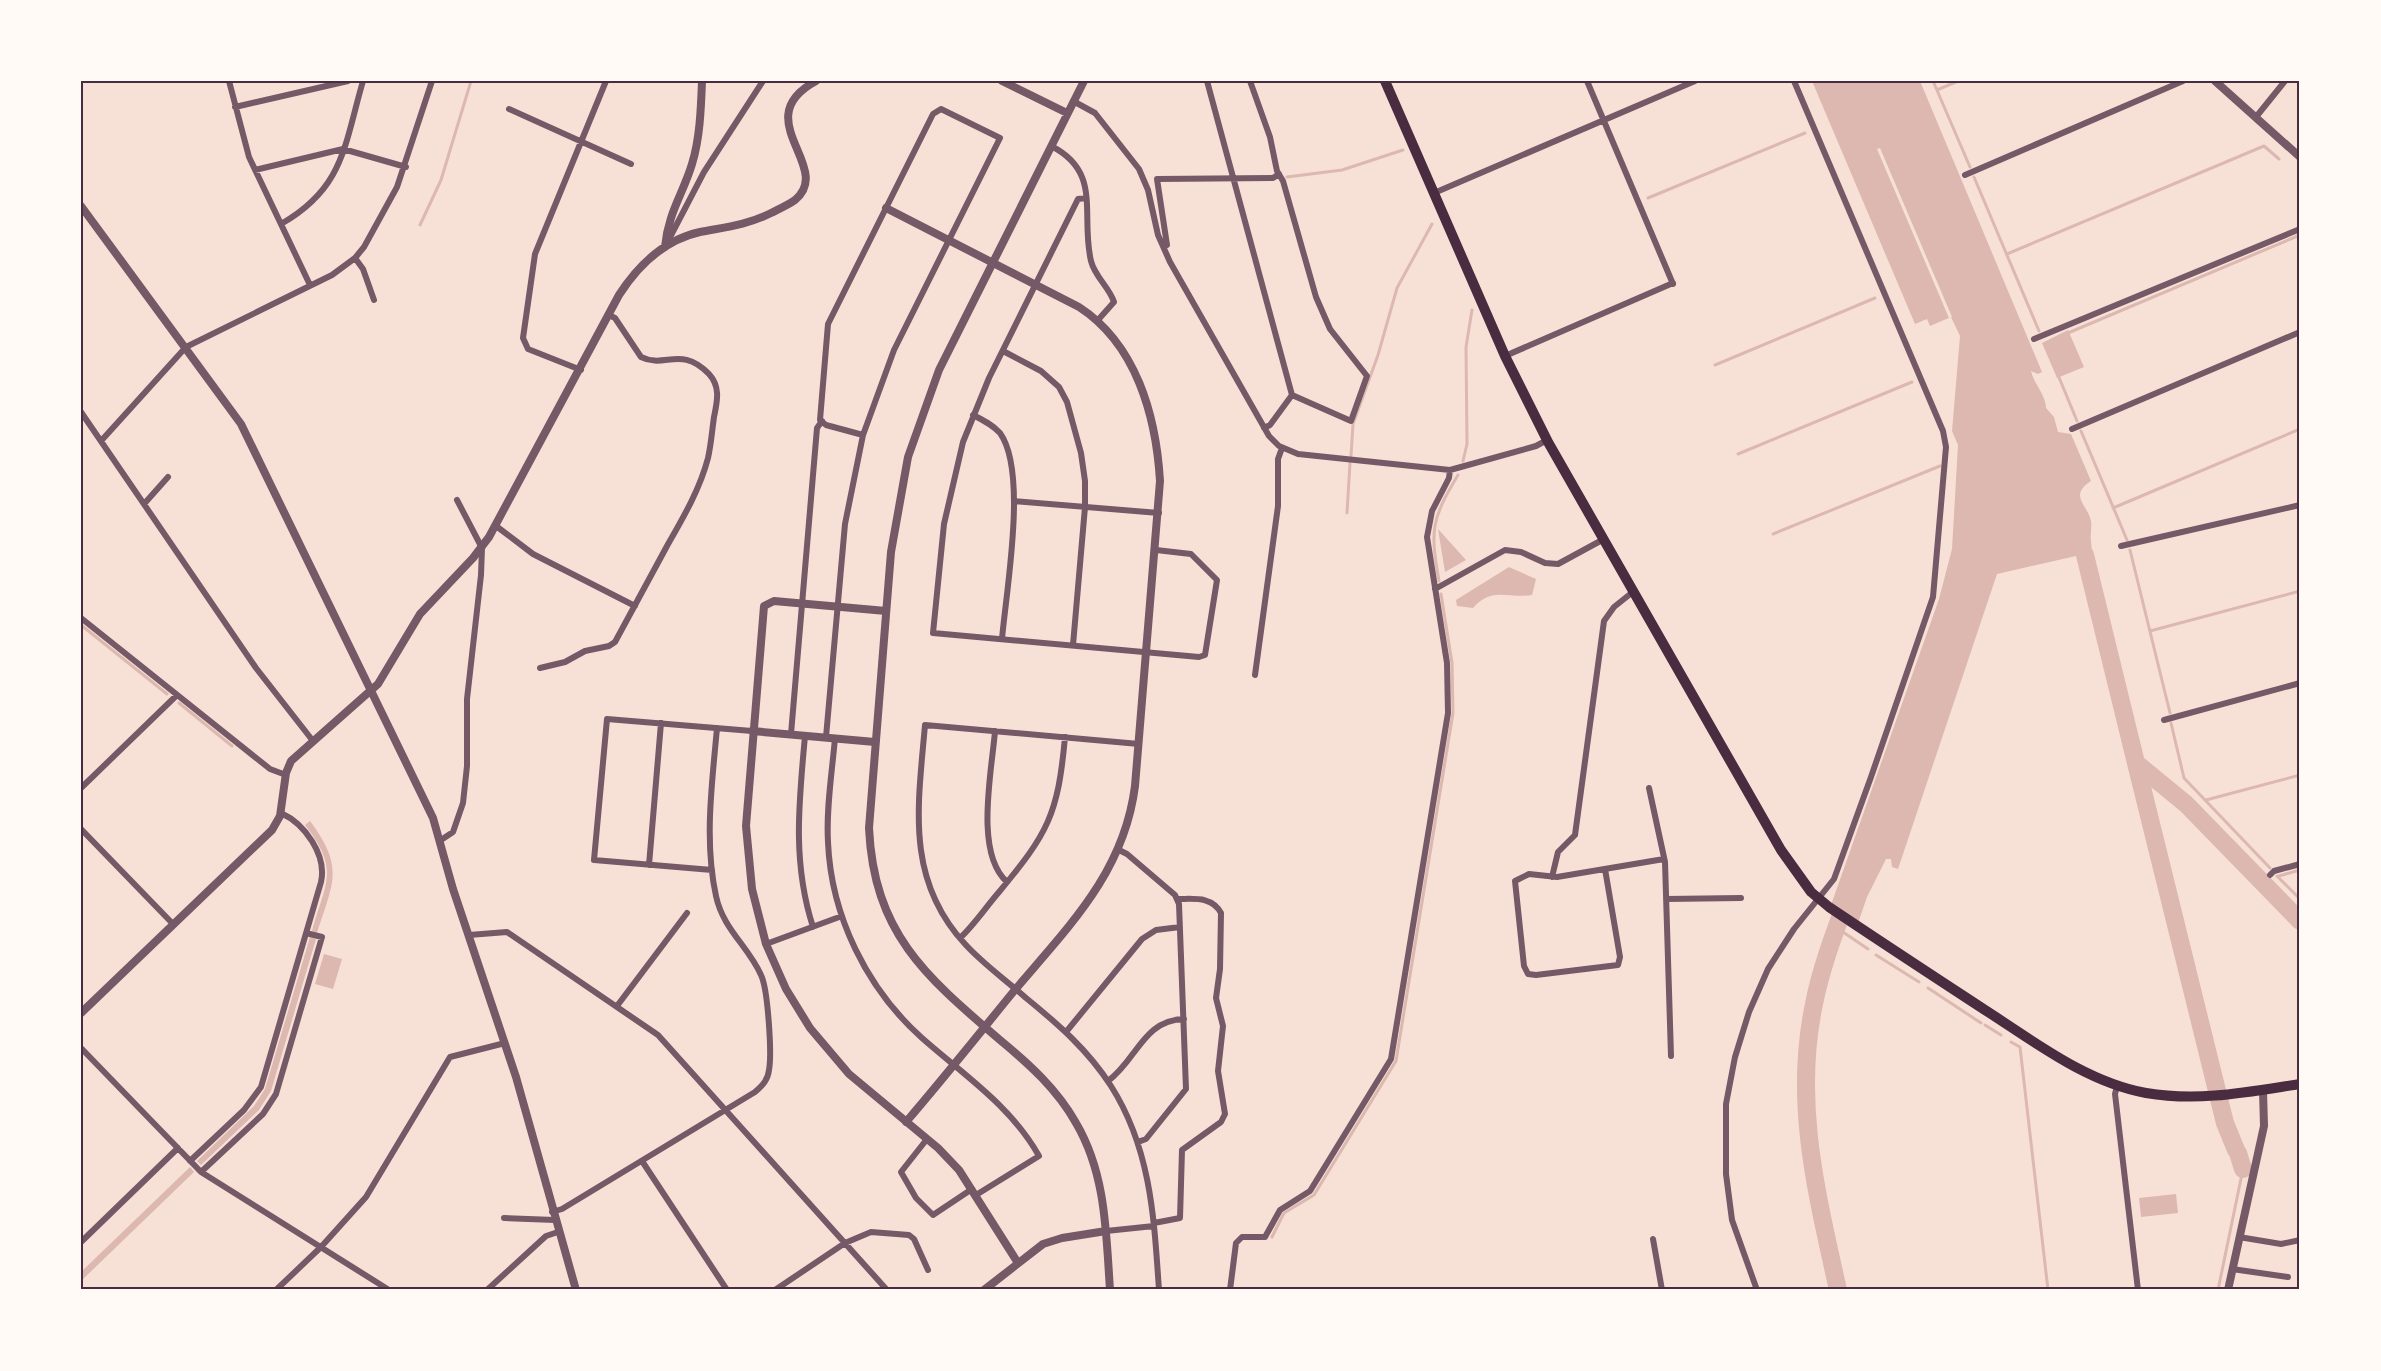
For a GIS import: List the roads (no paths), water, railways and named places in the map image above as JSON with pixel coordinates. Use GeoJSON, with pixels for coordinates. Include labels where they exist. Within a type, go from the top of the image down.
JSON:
{"type":"FeatureCollection","features":[{"type":"Feature","properties":{"kind":"main road"},"geometry":{"type":"LineString","coordinates":[[1385,81],[1505,356],[1547,440],[1781,850],[1819,900],[2077,1068],[2117,1086],[2160,1095],[2218,1097],[2300,1084]]}},
{"type":"Feature","properties":{"kind":"street"},"geometry":{"type":"LineString","coordinates":[[229,81],[243,140],[310,285]]}},
{"type":"Feature","properties":{"kind":"street"},"geometry":{"type":"LineString","coordinates":[[235,106],[348,81]]}},
{"type":"Feature","properties":{"kind":"street"},"geometry":{"type":"LineString","coordinates":[[101,441],[186,347],[310,285],[344,267],[355,258],[387,207],[406,167],[432,81]]}},
{"type":"Feature","properties":{"kind":"street"},"geometry":{"type":"LineString","coordinates":[[581,370],[528,349],[523,342],[535,254],[606,81]]}},
{"type":"Feature","properties":{"kind":"street"},"geometry":{"type":"LineString","coordinates":[[665,247],[669,218],[693,162],[702,81]]}},
{"type":"Feature","properties":{"kind":"street"},"geometry":{"type":"LineString","coordinates":[[665,247],[704,172],[763,81]]}},
{"type":"Feature","properties":{"kind":"street"},"geometry":{"type":"LineString","coordinates":[[81,1013],[272,830],[281,813],[286,775],[295,756],[372,691],[425,607],[482,548],[609,315],[635,272],[665,247],[692,234],[748,224],[789,204],[801,194],[806,172],[790,133],[787,114],[794,96],[816,81]]}},
{"type":"Feature","properties":{"kind":"street"},"geometry":{"type":"LineString","coordinates":[[1002,81],[1067,113]]}},
{"type":"Feature","properties":{"kind":"street"},"geometry":{"type":"LineString","coordinates":[[1084,81],[939,370],[915,435],[898,501],[886,611],[869,835],[873,869],[886,909],[898,934],[921,969],[940,989],[1040,1075],[1077,1124],[1097,1174],[1106,1232],[1110,1290]]}},
{"type":"Feature","properties":{"kind":"street"},"geometry":{"type":"LineString","coordinates":[[1207,81],[1292,395]]}},
{"type":"Feature","properties":{"kind":"street"},"geometry":{"type":"LineString","coordinates":[[1250,81],[1269,132],[1279,174],[1316,297],[1330,329],[1367,376],[1351,421],[1292,395]]}},
{"type":"Feature","properties":{"kind":"street"},"geometry":{"type":"LineString","coordinates":[[1505,356],[1673,284],[1587,81]]}},
{"type":"Feature","properties":{"kind":"street"},"geometry":{"type":"LineString","coordinates":[[1434,193],[1695,81]]}},
{"type":"Feature","properties":{"kind":"street"},"geometry":{"type":"LineString","coordinates":[[1757,1290],[1732,1220],[1729,1201],[1725,1127],[1730,1080],[1741,1034],[1758,990],[1787,939],[1828,889],[1838,869],[1930,604],[1946,447],[1943,431],[1794,81]]}},
{"type":"Feature","properties":{"kind":"street"},"geometry":{"type":"LineString","coordinates":[[1965,175],[2183,81]]}},
{"type":"Feature","properties":{"kind":"street"},"geometry":{"type":"LineString","coordinates":[[2215,81],[2300,157]]}},
{"type":"Feature","properties":{"kind":"street"},"geometry":{"type":"LineString","coordinates":[[2256,117],[2285,81]]}},
{"type":"Feature","properties":{"kind":"street"},"geometry":{"type":"LineString","coordinates":[[281,224],[307,208],[332,178],[343,149],[361,82]]}},
{"type":"Feature","properties":{"kind":"street"},"geometry":{"type":"LineString","coordinates":[[1073,101],[1095,113],[1139,169],[1148,190],[1163,246],[1170,262],[1264,428],[1282,448],[1298,454],[1450,470],[1536,446],[1547,440]]}},
{"type":"Feature","properties":{"kind":"street"},"geometry":{"type":"LineString","coordinates":[[509,109],[630,164]]}},
{"type":"Feature","properties":{"kind":"street"},"geometry":{"type":"LineString","coordinates":[[791,734],[818,428],[822,421],[828,324],[933,114],[936,111],[945,111],[1000,138],[894,350],[863,435],[848,506],[826,737]]}},
{"type":"Feature","properties":{"kind":"street"},"geometry":{"type":"LineString","coordinates":[[1051,146],[1062,152],[1079,168],[1084,178],[1091,260],[1114,302],[1098,320]]}},
{"type":"Feature","properties":{"kind":"street"},"geometry":{"type":"LineString","coordinates":[[255,170],[264,166],[343,149],[406,167]]}},
{"type":"Feature","properties":{"kind":"street"},"geometry":{"type":"LineString","coordinates":[[1163,246],[1167,245],[1157,179],[1273,178],[1279,174]]}},
{"type":"Feature","properties":{"kind":"street"},"geometry":{"type":"LineString","coordinates":[[1086,198],[1078,199],[973,415],[959,456],[946,510],[933,633],[1199,657],[1205,655],[1218,584],[1215,576],[1191,554],[1156,550]]}},
{"type":"Feature","properties":{"kind":"street"},"geometry":{"type":"LineString","coordinates":[[81,206],[186,347],[248,437],[433,818],[468,935],[505,1043],[576,1290]]}},
{"type":"Feature","properties":{"kind":"street"},"geometry":{"type":"LineString","coordinates":[[886,208],[1079,306],[1098,320],[1123,348],[1137,376],[1156,446],[1160,481],[1156,550],[1133,801],[1119,850],[1091,898],[906,1122]]}},
{"type":"Feature","properties":{"kind":"street"},"geometry":{"type":"LineString","coordinates":[[2034,339],[2300,229]]}},
{"type":"Feature","properties":{"kind":"street"},"geometry":{"type":"LineString","coordinates":[[355,258],[363,269],[374,300]]}},
{"type":"Feature","properties":{"kind":"street"},"geometry":{"type":"LineString","coordinates":[[540,668],[565,662],[585,651],[612,645],[689,506],[704,471],[710,446],[717,391],[708,374],[692,362],[678,358],[656,361],[641,357],[615,318],[609,315]]}},
{"type":"Feature","properties":{"kind":"street"},"geometry":{"type":"LineString","coordinates":[[2072,429],[2300,333]]}},
{"type":"Feature","properties":{"kind":"street"},"geometry":{"type":"LineString","coordinates":[[1003,351],[1048,375],[1064,394],[1083,462],[1084,507],[1073,645]]}},
{"type":"Feature","properties":{"kind":"street"},"geometry":{"type":"LineString","coordinates":[[1264,428],[1270,425],[1292,395]]}},
{"type":"Feature","properties":{"kind":"street"},"geometry":{"type":"LineString","coordinates":[[81,412],[256,668],[313,741]]}},
{"type":"Feature","properties":{"kind":"street"},"geometry":{"type":"LineString","coordinates":[[973,415],[994,428],[1004,440],[1013,476],[1014,501],[1002,639]]}},
{"type":"Feature","properties":{"kind":"street"},"geometry":{"type":"LineString","coordinates":[[822,421],[863,435]]}},
{"type":"Feature","properties":{"kind":"street"},"geometry":{"type":"LineString","coordinates":[[1255,675],[1278,506],[1278,459],[1282,448]]}},
{"type":"Feature","properties":{"kind":"street"},"geometry":{"type":"LineString","coordinates":[[1230,1290],[1236,1243],[1242,1237],[1265,1237],[1280,1209],[1310,1191],[1391,1059],[1448,712],[1447,663],[1428,546],[1428,528],[1432,511],[1449,478],[1450,470]]}},
{"type":"Feature","properties":{"kind":"street"},"geometry":{"type":"LineString","coordinates":[[144,504],[168,477]]}},
{"type":"Feature","properties":{"kind":"street"},"geometry":{"type":"LineString","coordinates":[[441,840],[453,832],[463,803],[467,766],[467,699],[481,575],[482,548],[457,500]]}},
{"type":"Feature","properties":{"kind":"street"},"geometry":{"type":"LineString","coordinates":[[1014,501],[1159,513]]}},
{"type":"Feature","properties":{"kind":"street"},"geometry":{"type":"LineString","coordinates":[[2121,546],[2300,505]]}},
{"type":"Feature","properties":{"kind":"street"},"geometry":{"type":"LineString","coordinates":[[496,526],[533,554],[634,606]]}},
{"type":"Feature","properties":{"kind":"street"},"geometry":{"type":"LineString","coordinates":[[1435,589],[1505,549],[1521,552],[1545,563],[1558,564],[1604,539]]}},
{"type":"Feature","properties":{"kind":"street"},"geometry":{"type":"LineString","coordinates":[[1552,877],[1558,852],[1575,835],[1604,621],[1614,607],[1634,591]]}},
{"type":"Feature","properties":{"kind":"street"},"geometry":{"type":"LineString","coordinates":[[886,611],[774,601],[764,606],[752,731],[746,842],[753,897],[766,944],[786,989],[810,1028],[849,1074],[954,1164],[1018,1263]]}},
{"type":"Feature","properties":{"kind":"street"},"geometry":{"type":"LineString","coordinates":[[81,618],[270,770],[286,775]]}},
{"type":"Feature","properties":{"kind":"street"},"geometry":{"type":"LineString","coordinates":[[2164,720],[2300,683]]}},
{"type":"Feature","properties":{"kind":"street"},"geometry":{"type":"LineString","coordinates":[[81,788],[177,695]]}},
{"type":"Feature","properties":{"kind":"street"},"geometry":{"type":"LineString","coordinates":[[712,870],[594,860],[607,718],[875,742]]}},
{"type":"Feature","properties":{"kind":"street"},"geometry":{"type":"LineString","coordinates":[[649,865],[661,723]]}},
{"type":"Feature","properties":{"kind":"street"},"geometry":{"type":"LineString","coordinates":[[1139,744],[925,725],[918,816],[919,849],[935,901],[960,938],[1066,1032],[1108,1081],[1126,1113],[1138,1142],[1150,1188],[1159,1290]]}},
{"type":"Feature","properties":{"kind":"street"},"geometry":{"type":"LineString","coordinates":[[552,1212],[562,1209],[755,1092],[766,1078],[770,1061],[766,994],[758,968],[725,922],[716,898],[712,870],[710,815],[717,728]]}},
{"type":"Feature","properties":{"kind":"street"},"geometry":{"type":"LineString","coordinates":[[995,732],[988,827],[994,859],[1007,882]]}},
{"type":"Feature","properties":{"kind":"street"},"geometry":{"type":"LineString","coordinates":[[805,736],[797,841],[800,876],[813,927]]}},
{"type":"Feature","properties":{"kind":"street"},"geometry":{"type":"LineString","coordinates":[[960,938],[1039,841],[1052,817],[1059,790],[1065,737]]}},
{"type":"Feature","properties":{"kind":"street"},"geometry":{"type":"LineString","coordinates":[[835,738],[828,840],[833,886],[842,916],[859,957],[882,994],[911,1028],[1009,1113],[1040,1156],[933,1215],[916,1198],[901,1172],[927,1139]]}},
{"type":"Feature","properties":{"kind":"street"},"geometry":{"type":"LineString","coordinates":[[1648,788],[1664,859],[1671,1056]]}},
{"type":"Feature","properties":{"kind":"street"},"geometry":{"type":"LineString","coordinates":[[190,1161],[251,1103],[261,1087],[321,882],[323,864],[316,847],[289,817],[281,813]]}},
{"type":"Feature","properties":{"kind":"street"},"geometry":{"type":"LineString","coordinates":[[81,829],[173,924]]}},
{"type":"Feature","properties":{"kind":"street"},"geometry":{"type":"LineString","coordinates":[[984,1290],[1049,1242],[1180,1218],[1182,1150],[1221,1122],[1225,1114],[1218,1071],[1223,1026],[1216,998],[1220,969],[1221,913],[1216,906],[1204,900],[1178,899],[1127,854],[1119,850]]}},
{"type":"Feature","properties":{"kind":"street"},"geometry":{"type":"LineString","coordinates":[[1605,868],[1620,957],[1618,965],[1532,975],[1524,966],[1515,881],[1529,874],[1552,877],[1605,868],[1664,859]]}},
{"type":"Feature","properties":{"kind":"street"},"geometry":{"type":"LineString","coordinates":[[2270,875],[2274,871],[2300,864]]}},
{"type":"Feature","properties":{"kind":"street"},"geometry":{"type":"LineString","coordinates":[[1666,899],[1741,897]]}},
{"type":"Feature","properties":{"kind":"street"},"geometry":{"type":"LineString","coordinates":[[1138,1142],[1146,1139],[1186,1089],[1178,899]]}},
{"type":"Feature","properties":{"kind":"street"},"geometry":{"type":"LineString","coordinates":[[617,1006],[687,913]]}},
{"type":"Feature","properties":{"kind":"street"},"geometry":{"type":"LineString","coordinates":[[766,944],[842,916]]}},
{"type":"Feature","properties":{"kind":"street"},"geometry":{"type":"LineString","coordinates":[[1066,1032],[1142,939],[1155,930],[1180,927]]}},
{"type":"Feature","properties":{"kind":"street"},"geometry":{"type":"LineString","coordinates":[[468,935],[507,932],[658,1035],[887,1290]]}},
{"type":"Feature","properties":{"kind":"street"},"geometry":{"type":"LineString","coordinates":[[201,1172],[263,1114],[276,1094],[322,937],[306,933]]}},
{"type":"Feature","properties":{"kind":"street"},"geometry":{"type":"LineString","coordinates":[[1108,1081],[1158,1025],[1172,1019],[1184,1019]]}},
{"type":"Feature","properties":{"kind":"street"},"geometry":{"type":"LineString","coordinates":[[276,1290],[321,1247],[366,1197],[450,1057],[505,1043]]}},
{"type":"Feature","properties":{"kind":"street"},"geometry":{"type":"LineString","coordinates":[[81,1048],[201,1172],[389,1290]]}},
{"type":"Feature","properties":{"kind":"street"},"geometry":{"type":"LineString","coordinates":[[2117,1086],[2115,1094],[2138,1290]]}},
{"type":"Feature","properties":{"kind":"street"},"geometry":{"type":"LineString","coordinates":[[2228,1290],[2264,1126],[2263,1090]]}},
{"type":"Feature","properties":{"kind":"street"},"geometry":{"type":"LineString","coordinates":[[81,1242],[178,1148]]}},
{"type":"Feature","properties":{"kind":"street"},"geometry":{"type":"LineString","coordinates":[[642,1161],[727,1290]]}},
{"type":"Feature","properties":{"kind":"street"},"geometry":{"type":"LineString","coordinates":[[504,1218],[555,1220]]}},
{"type":"Feature","properties":{"kind":"street"},"geometry":{"type":"LineString","coordinates":[[775,1290],[845,1243],[863,1234],[879,1231],[909,1235],[914,1239],[928,1270]]}},
{"type":"Feature","properties":{"kind":"street"},"geometry":{"type":"LineString","coordinates":[[487,1290],[546,1236],[558,1232]]}},
{"type":"Feature","properties":{"kind":"street"},"geometry":{"type":"LineString","coordinates":[[2239,1237],[2288,1244],[2300,1240]]}},
{"type":"Feature","properties":{"kind":"street"},"geometry":{"type":"LineString","coordinates":[[1653,1239],[1662,1290]]}},
{"type":"Feature","properties":{"kind":"street"},"geometry":{"type":"LineString","coordinates":[[2232,1269],[2288,1277]]}},
{"type":"Feature","properties":{"kind":"waterway"},"geometry":{"type":"LineString","coordinates":[[420,225],[441,180],[471,81]]}},
{"type":"Feature","properties":{"kind":"waterway"},"geometry":{"type":"LineString","coordinates":[[1933,81],[1970,167]]}},
{"type":"Feature","properties":{"kind":"waterway"},"geometry":{"type":"LineString","coordinates":[[1937,90],[1958,81]]}},
{"type":"Feature","properties":{"kind":"waterway"},"geometry":{"type":"LineString","coordinates":[[1648,198],[1805,133]]}},
{"type":"Feature","properties":{"kind":"waterway"},"geometry":{"type":"LineString","coordinates":[[2007,254],[2264,146],[2279,159]]}},
{"type":"Feature","properties":{"kind":"waterway"},"geometry":{"type":"LineString","coordinates":[[1287,177],[1342,170],[1403,150]]}},
{"type":"Feature","properties":{"kind":"waterway"},"geometry":{"type":"LineString","coordinates":[[1974,177],[2039,331]]}},
{"type":"Feature","properties":{"kind":"waterway"},"geometry":{"type":"LineString","coordinates":[[1351,456],[1353,424],[1378,355],[1397,288],[1432,224]]}},
{"type":"Feature","properties":{"kind":"waterway"},"geometry":{"type":"LineString","coordinates":[[2068,333],[2300,235]]}},
{"type":"Feature","properties":{"kind":"waterway"},"geometry":{"type":"LineString","coordinates":[[1715,365],[1875,298]]}},
{"type":"Feature","properties":{"kind":"waterway"},"geometry":{"type":"LineString","coordinates":[[1463,461],[1467,444],[1466,347],[1472,310]]}},
{"type":"Feature","properties":{"kind":"waterway"},"geometry":{"type":"LineString","coordinates":[[2058,375],[2077,421]]}},
{"type":"Feature","properties":{"kind":"waterway"},"geometry":{"type":"LineString","coordinates":[[1738,454],[1912,382]]}},
{"type":"Feature","properties":{"kind":"waterway"},"geometry":{"type":"LineString","coordinates":[[2113,508],[2300,429]]}},
{"type":"Feature","properties":{"kind":"waterway"},"geometry":{"type":"LineString","coordinates":[[2081,431],[2127,540]]}},
{"type":"Feature","properties":{"kind":"waterway"},"geometry":{"type":"LineString","coordinates":[[1347,513],[1350,463]]}},
{"type":"Feature","properties":{"kind":"waterway"},"geometry":{"type":"LineString","coordinates":[[1773,534],[1940,466]]}},
{"type":"Feature","properties":{"kind":"waterway"},"geometry":{"type":"LineString","coordinates":[[1439,581],[1434,549],[1435,526],[1442,503],[1458,475]]}},
{"type":"Feature","properties":{"kind":"waterway"},"geometry":{"type":"LineString","coordinates":[[2130,550],[2170,713]]}},
{"type":"Feature","properties":{"kind":"waterway"},"geometry":{"type":"LineString","coordinates":[[2085,555],[2136,763],[2186,804],[2300,921]]}},
{"type":"Feature","properties":{"kind":"waterway"},"geometry":{"type":"LineString","coordinates":[[2150,631],[2300,591]]}},
{"type":"Feature","properties":{"kind":"waterway"},"geometry":{"type":"LineString","coordinates":[[1272,1237],[1284,1213],[1314,1195],[1396,1061],[1453,713],[1452,663],[1441,594]]}},
{"type":"Feature","properties":{"kind":"waterway"},"geometry":{"type":"LineString","coordinates":[[81,625],[167,694]]}},
{"type":"Feature","properties":{"kind":"waterway"},"geometry":{"type":"LineString","coordinates":[[179,703],[232,746]]}},
{"type":"Feature","properties":{"kind":"waterway"},"geometry":{"type":"LineString","coordinates":[[2171,723],[2184,778],[2270,868]]}},
{"type":"Feature","properties":{"kind":"waterway"},"geometry":{"type":"LineString","coordinates":[[2136,763],[2225,1123],[2236,1150]]}},
{"type":"Feature","properties":{"kind":"waterway"},"geometry":{"type":"LineString","coordinates":[[2206,800],[2300,775]]}},
{"type":"Feature","properties":{"kind":"waterway"},"geometry":{"type":"LineString","coordinates":[[2279,876],[2300,870]]}},
{"type":"Feature","properties":{"kind":"waterway"},"geometry":{"type":"LineString","coordinates":[[2277,876],[2300,899]]}},
{"type":"Feature","properties":{"kind":"waterway"},"geometry":{"type":"LineString","coordinates":[[1838,1290],[1822,1219],[1810,1148],[1806,1077],[1808,1041],[1814,1004],[1828,951],[1847,899]]}},
{"type":"Feature","properties":{"kind":"waterway"},"geometry":{"type":"LineString","coordinates":[[1837,928],[1868,949]]}},
{"type":"Feature","properties":{"kind":"waterway"},"geometry":{"type":"LineString","coordinates":[[1876,955],[1919,982]]}},
{"type":"Feature","properties":{"kind":"waterway"},"geometry":{"type":"LineString","coordinates":[[1928,988],[1981,1023]]}},
{"type":"Feature","properties":{"kind":"waterway"},"geometry":{"type":"LineString","coordinates":[[1985,1025],[2001,1035]]}},
{"type":"Feature","properties":{"kind":"waterway"},"geometry":{"type":"LineString","coordinates":[[2011,1042],[2020,1047],[2048,1290]]}},
{"type":"Feature","properties":{"kind":"waterway"},"geometry":{"type":"LineString","coordinates":[[2238,1153],[2243,1169]]}},
{"type":"Feature","properties":{"kind":"waterway"},"geometry":{"type":"LineString","coordinates":[[2218,1290],[2243,1169]]}}]}
